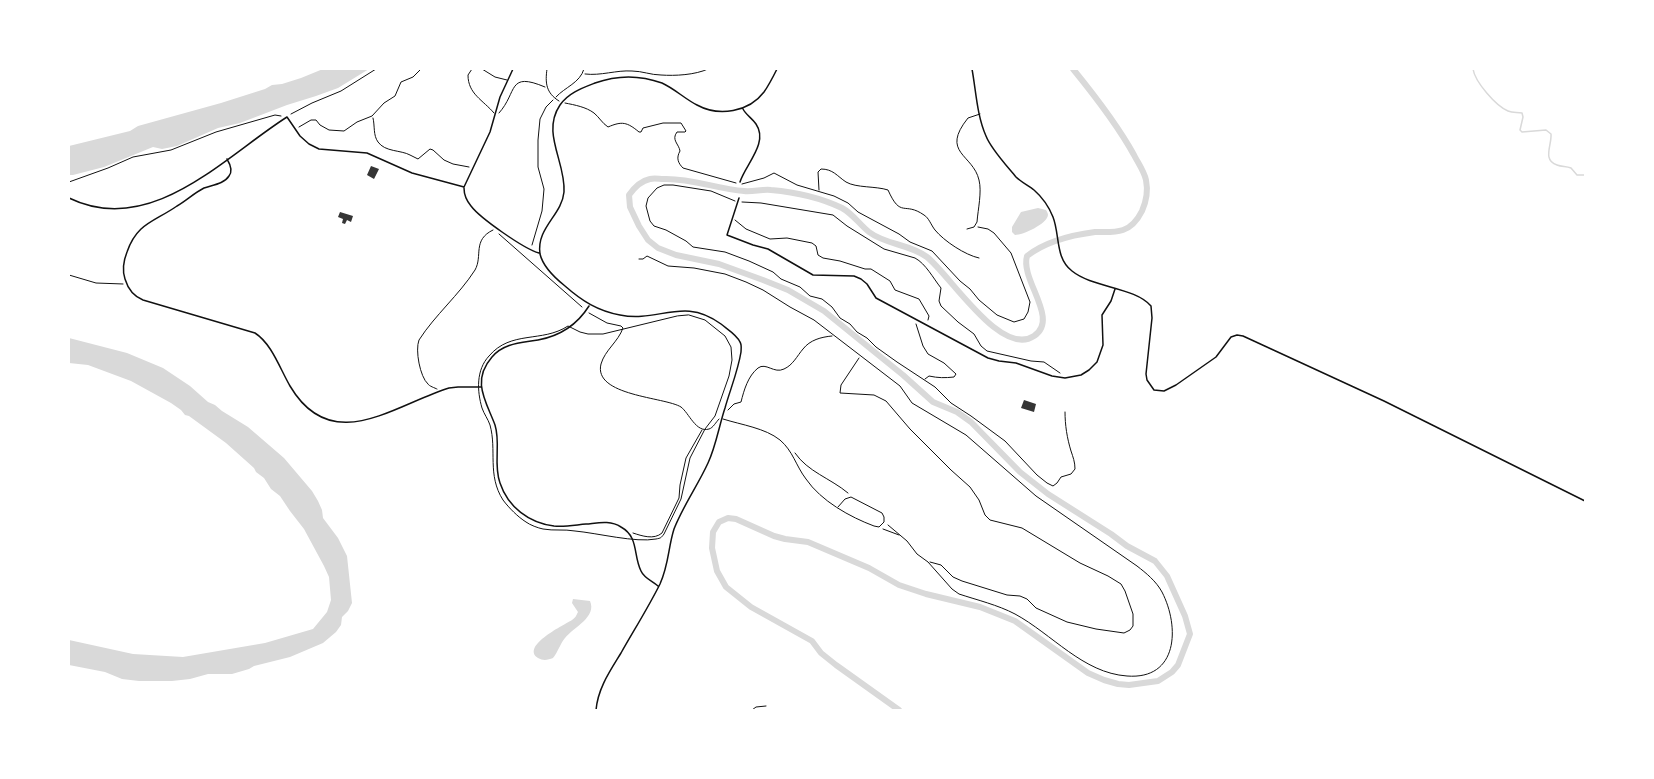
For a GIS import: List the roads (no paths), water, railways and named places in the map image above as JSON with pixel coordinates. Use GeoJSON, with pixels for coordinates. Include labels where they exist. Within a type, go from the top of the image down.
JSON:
{"type":"FeatureCollection","features":[{"type":"Feature","properties":{"kind":"street"},"geometry":{"type":"LineString","coordinates":[[513,69],[500,97],[495,116],[474,168],[464,187],[466,198],[476,212],[530,249],[540,253]]}},
{"type":"Feature","properties":{"kind":"street"},"geometry":{"type":"LineString","coordinates":[[596,710],[601,687],[666,570],[674,529],[710,459],[741,351],[740,342],[730,331],[703,314],[676,310],[650,316],[629,317],[609,313],[589,305],[553,275],[543,262],[540,253],[541,236],[557,212],[564,195],[554,143],[555,115],[562,102],[574,92],[593,84],[630,77],[662,84],[708,110],[729,111],[742,108],[763,94],[777,69]]}},
{"type":"Feature","properties":{"kind":"street"},"geometry":{"type":"LineString","coordinates":[[972,69],[983,128],[988,140],[1017,177],[1044,201],[1053,217],[1059,250],[1068,267],[1089,280],[1142,298],[1151,306],[1152,318],[1146,374],[1154,390],[1164,391],[1176,385],[1216,357],[1231,337],[1243,336],[1384,401],[1585,501]]}},
{"type":"Feature","properties":{"kind":"street"},"geometry":{"type":"LineString","coordinates":[[740,183],[759,139],[756,123],[742,108]]}},
{"type":"Feature","properties":{"kind":"street"},"geometry":{"type":"LineString","coordinates":[[69,198],[90,207],[105,209],[144,205],[164,199],[179,192],[287,117],[304,140],[319,149],[367,153],[412,173],[464,187]]}},
{"type":"Feature","properties":{"kind":"street"},"geometry":{"type":"LineString","coordinates":[[227,159],[231,167],[227,179],[198,191],[177,207],[144,226],[135,235],[123,265],[127,284],[135,296],[244,328],[260,336],[299,399],[310,411],[323,418],[342,422],[364,420],[390,413],[442,391],[458,387],[480,387]]}},
{"type":"Feature","properties":{"kind":"street"},"geometry":{"type":"LineString","coordinates":[[739,198],[727,235],[778,254],[813,275],[854,276],[861,279],[876,298],[988,358],[999,362],[1016,363],[1052,376],[1065,378],[1081,375],[1097,362],[1103,345],[1102,315],[1115,289]]}},
{"type":"Feature","properties":{"kind":"street"},"geometry":{"type":"LineString","coordinates":[[589,305],[571,327],[554,336],[514,344],[500,350],[485,368],[480,387],[497,436],[498,480],[503,492],[516,508],[532,520],[547,525],[562,526],[611,523],[623,528],[633,539],[642,573],[658,586]]}},
{"type":"Feature","properties":{"kind":"lane"},"geometry":{"type":"LineString","coordinates":[[472,69],[468,75],[470,88],[495,116]]}},
{"type":"Feature","properties":{"kind":"lane"},"geometry":{"type":"LineString","coordinates":[[482,69],[495,77],[508,80]]}},
{"type":"Feature","properties":{"kind":"lane"},"geometry":{"type":"LineString","coordinates":[[967,229],[975,226],[977,222],[978,178],[960,152],[957,138],[966,121],[980,114]]}},
{"type":"Feature","properties":{"kind":"lane"},"geometry":{"type":"LineString","coordinates":[[723,417],[769,434],[782,442],[811,485],[838,507],[858,520],[879,527],[885,520],[882,513],[850,497],[838,507]]}},
{"type":"Feature","properties":{"kind":"lane"},"geometry":{"type":"LineString","coordinates":[[752,710],[766,706]]}},
{"type":"Feature","properties":{"kind":"waterway"},"geometry":{"type":"LineString","coordinates":[[899,710],[836,665],[821,653],[812,641],[751,607],[726,587],[717,571],[712,548],[713,532],[719,522],[728,518],[736,519],[774,536],[808,542],[869,568],[899,585],[980,607],[1015,621],[1088,673],[1118,684],[1129,685],[1158,681],[1172,672],[1178,665],[1190,634],[1185,616],[1167,576],[1155,561],[1127,546],[1048,494],[1020,472],[971,422],[957,412],[933,402],[824,311],[788,290],[763,280],[719,264],[676,255],[658,248],[648,240],[639,226],[630,207],[629,195],[646,180],[674,179],[734,190],[789,192],[825,201],[846,210],[865,229],[883,240],[913,249],[927,257],[977,312],[1007,335],[1021,340],[1034,336],[1041,329],[1043,320],[1026,266],[1027,256],[1042,246],[1068,237],[1126,229],[1140,214],[1146,196],[1147,184],[1141,167],[1105,110],[1073,69]]}},
{"type":"Feature","properties":{"kind":"waterway"},"geometry":{"type":"LineString","coordinates":[[1473,69],[1482,87],[1498,104],[1508,111],[1522,113],[1520,130],[1522,132],[1546,130],[1551,134],[1549,156],[1552,163],[1571,168],[1577,175],[1585,175]]}}]}
